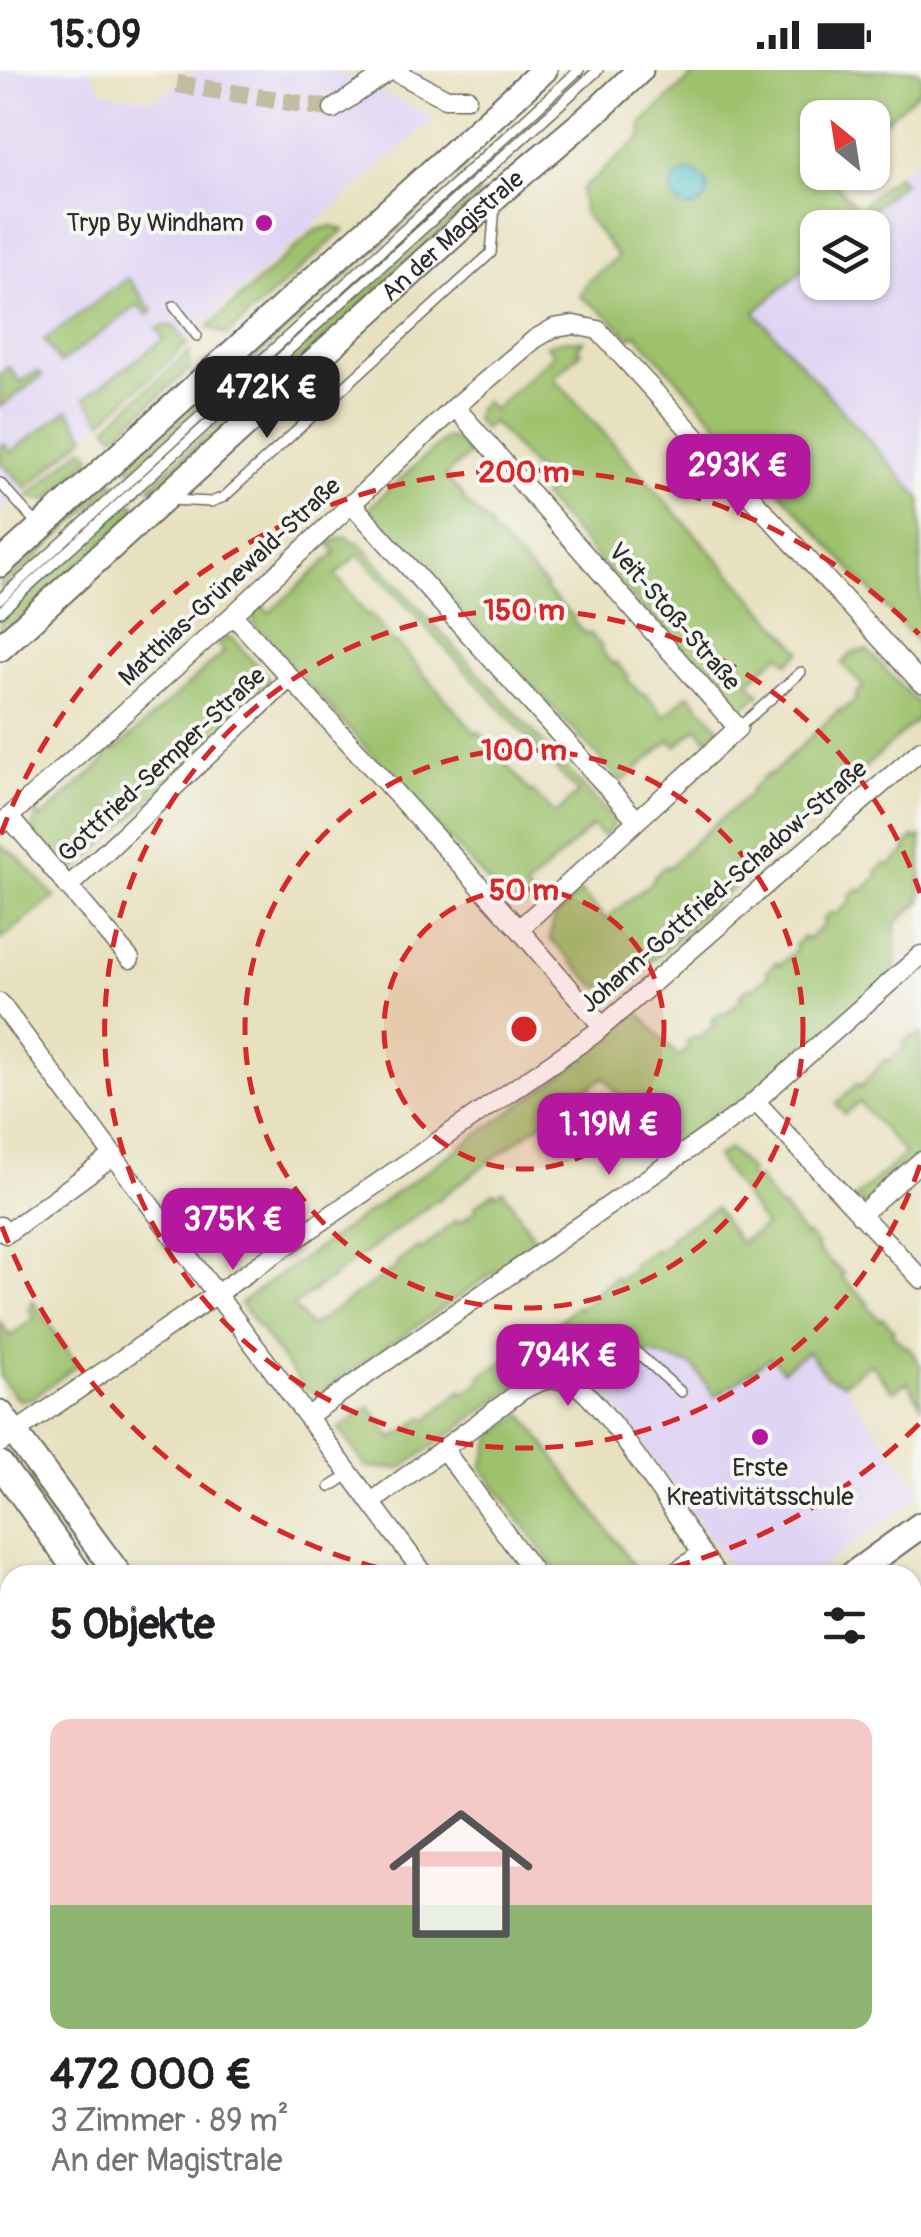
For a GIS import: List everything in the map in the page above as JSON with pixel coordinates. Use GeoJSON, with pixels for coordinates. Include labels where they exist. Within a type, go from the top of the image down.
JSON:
{"type":"FeatureCollection","features":[{"type":"Feature","properties":{"kind":"main road"},"geometry":{"type":"LineString","coordinates":[[7,575],[40,528],[544,70]]}},
{"type":"Feature","properties":{"kind":"main road","name":"An der Magistrale"},"geometry":{"type":"LineString","coordinates":[[0,648],[498,194],[640,70]]}},
{"type":"Feature","properties":{"kind":"main road"},"geometry":{"type":"LineString","coordinates":[[5,1430],[110,1565]]}},
{"type":"Feature","properties":{"kind":"main road"},"geometry":{"type":"LineString","coordinates":[[0,1464],[73,1565]]}},
{"type":"Feature","properties":{"kind":"main road"},"geometry":{"type":"LineString","coordinates":[[866,1565],[921,1525]]}},
{"type":"Feature","properties":{"kind":"street"},"geometry":{"type":"LineString","coordinates":[[332,109],[391,70],[445,98],[467,98]]}},
{"type":"Feature","properties":{"kind":"street","name":"Matthias-Grünewald-Straße"},"geometry":{"type":"LineString","coordinates":[[5,821],[455,407],[535,339],[554,328],[574,325],[598,330],[921,683]]}},
{"type":"Feature","properties":{"kind":"street","name":"Veit-Stoß-Straße"},"geometry":{"type":"LineString","coordinates":[[455,407],[738,728],[519,929]]}},
{"type":"Feature","properties":{"kind":"street"},"geometry":{"type":"LineString","coordinates":[[351,503],[636,819]]}},
{"type":"Feature","properties":{"kind":"street","name":"Gottfried-Semper-Straße"},"geometry":{"type":"LineString","coordinates":[[233,615],[519,929],[602,1026]]}},
{"type":"Feature","properties":{"kind":"street","name":"Gottfried-Semper-Straße"},"geometry":{"type":"LineString","coordinates":[[68,887],[290,678]]}},
{"type":"Feature","properties":{"kind":"street","name":"Johann-Gottfried-Schadow-Straße"},"geometry":{"type":"LineString","coordinates":[[5,1430],[219,1293],[602,1026],[921,750]]}},
{"type":"Feature","properties":{"kind":"street","name":"Gottfried-Semper-Straße"},"geometry":{"type":"LineString","coordinates":[[5,821],[130,960]]}},
{"type":"Feature","properties":{"kind":"street"},"geometry":{"type":"LineString","coordinates":[[308,1416],[756,1102],[921,955]]}},
{"type":"Feature","properties":{"kind":"street"},"geometry":{"type":"LineString","coordinates":[[0,1003],[418,1565]]}},
{"type":"Feature","properties":{"kind":"street"},"geometry":{"type":"LineString","coordinates":[[756,1102],[921,1280]]}},
{"type":"Feature","properties":{"kind":"street"},"geometry":{"type":"LineString","coordinates":[[0,1226],[6,1234],[114,1154]]}},
{"type":"Feature","properties":{"kind":"street"},"geometry":{"type":"LineString","coordinates":[[860,1215],[921,1161]]}},
{"type":"Feature","properties":{"kind":"street"},"geometry":{"type":"LineString","coordinates":[[372,1502],[535,1383],[558,1379],[576,1384],[621,1437],[709,1565]]}},
{"type":"Feature","properties":{"kind":"street"},"geometry":{"type":"LineString","coordinates":[[444,1450],[529,1565]]}},
{"type":"Feature","properties":{"kind":"street"},"geometry":{"type":"LineString","coordinates":[[686,1565],[701,1554]]}},
{"type":"Feature","properties":{"kind":"lane"},"geometry":{"type":"LineString","coordinates":[[0,598],[7,575],[43,559],[579,70]]}},
{"type":"Feature","properties":{"kind":"lane"},"geometry":{"type":"LineString","coordinates":[[0,612],[598,70]]}},
{"type":"Feature","properties":{"kind":"lane"},"geometry":{"type":"LineString","coordinates":[[162,500],[211,502],[224,497],[491,253],[498,194]]}},
{"type":"Feature","properties":{"kind":"lane"},"geometry":{"type":"LineString","coordinates":[[174,306],[197,336]]}},
{"type":"Feature","properties":{"kind":"lane"},"geometry":{"type":"LineString","coordinates":[[0,483],[40,528]]}},
{"type":"Feature","properties":{"kind":"lane"},"geometry":{"type":"LineString","coordinates":[[738,728],[801,672]]}},
{"type":"Feature","properties":{"kind":"lane"},"geometry":{"type":"LineString","coordinates":[[576,1384],[631,1346],[681,1392]]}},
{"type":"Feature","properties":{"kind":"lane"},"geometry":{"type":"LineString","coordinates":[[330,1487],[351,1473]]}},
{"type":"Feature","properties":{"kind":"shaded area"},"geometry":{"type":"Polygon","coordinates":[[[0,70],[89,70],[104,92],[156,100],[196,70],[331,70],[435,117],[205,322],[187,344],[0,513],[0,70]]]}},
{"type":"Feature","properties":{"kind":"shaded area"},"geometry":{"type":"Polygon","coordinates":[[[921,154],[921,499],[755,312],[800,272],[800,300],[890,300],[890,210],[871,210],[903,182],[897,175],[921,154]]]}},
{"type":"Feature","properties":{"kind":"shaded area","name":"Erste Kreativitätsschule"},"geometry":{"type":"Polygon","coordinates":[[[758,1267],[921,1495],[824,1565],[729,1565],[597,1380],[758,1267]]]}},
{"type":"Feature","properties":{"kind":"green space"},"geometry":{"type":"Polygon","coordinates":[[[699,70],[917,70],[921,75],[921,89],[890,117],[890,100],[800,100],[800,190],[841,190],[858,209],[880,190],[890,190],[890,181],[897,175],[903,182],[871,210],[800,210],[800,272],[755,312],[921,499],[921,646],[636,334],[630,338],[580,296],[588,281],[618,257],[583,212],[581,190],[641,138],[642,123],[699,70]]]}},
{"type":"Feature","properties":{"kind":"green space"},"geometry":{"type":"Polygon","coordinates":[[[458,160],[465,167],[132,470],[125,463],[458,160]]]}},
{"type":"Feature","properties":{"kind":"green space"},"geometry":{"type":"Polygon","coordinates":[[[473,189],[479,196],[156,493],[150,486],[473,189]]]}},
{"type":"Feature","properties":{"kind":"green space"},"geometry":{"type":"Polygon","coordinates":[[[332,226],[344,230],[227,335],[208,327],[314,231],[332,226]]]}},
{"type":"Feature","properties":{"kind":"green space"},"geometry":{"type":"Polygon","coordinates":[[[128,278],[153,311],[148,315],[139,305],[60,363],[44,340],[128,278]]]}},
{"type":"Feature","properties":{"kind":"green space"},"geometry":{"type":"Polygon","coordinates":[[[174,326],[187,344],[102,421],[85,398],[164,339],[157,329],[174,326]]]}},
{"type":"Feature","properties":{"kind":"green space"},"geometry":{"type":"Polygon","coordinates":[[[584,341],[577,348],[581,352],[554,378],[801,651],[788,663],[780,654],[749,681],[760,695],[734,713],[542,496],[551,488],[493,422],[483,429],[475,419],[485,401],[493,410],[554,354],[546,345],[584,341]]]}},
{"type":"Feature","properties":{"kind":"green space"},"geometry":{"type":"Polygon","coordinates":[[[189,352],[190,369],[115,436],[107,426],[189,352]]]}},
{"type":"Feature","properties":{"kind":"green space"},"geometry":{"type":"Polygon","coordinates":[[[9,367],[20,382],[38,371],[42,376],[0,407],[0,374],[9,367]]]}},
{"type":"Feature","properties":{"kind":"green space"},"geometry":{"type":"Polygon","coordinates":[[[68,410],[86,436],[27,488],[0,462],[0,446],[3,443],[11,452],[68,410]]]}},
{"type":"Feature","properties":{"kind":"green space"},"geometry":{"type":"Polygon","coordinates":[[[446,438],[458,440],[469,454],[445,476],[462,499],[665,716],[689,694],[720,729],[708,740],[697,728],[676,746],[670,740],[622,782],[367,509],[446,438]]]}},
{"type":"Feature","properties":{"kind":"green space"},"geometry":{"type":"Polygon","coordinates":[[[84,447],[92,457],[47,501],[28,496],[84,447]]]}},
{"type":"Feature","properties":{"kind":"green space"},"geometry":{"type":"Polygon","coordinates":[[[111,478],[116,484],[0,591],[0,579],[111,478]]]}},
{"type":"Feature","properties":{"kind":"green space"},"geometry":{"type":"Polygon","coordinates":[[[131,502],[138,510],[0,636],[0,621],[131,502]]]}},
{"type":"Feature","properties":{"kind":"green space"},"geometry":{"type":"Polygon","coordinates":[[[345,537],[360,544],[613,819],[612,828],[603,836],[592,826],[526,888],[535,899],[521,907],[510,906],[255,626],[252,614],[260,603],[269,613],[336,552],[328,542],[345,537]],[[359,554],[335,575],[476,734],[479,732],[555,815],[578,793],[359,554]]]}},
{"type":"Feature","properties":{"kind":"green space"},"geometry":{"type":"Polygon","coordinates":[[[233,639],[269,679],[269,691],[76,869],[65,869],[33,833],[36,813],[42,818],[106,760],[96,748],[105,739],[116,750],[224,652],[215,641],[233,639]]]}},
{"type":"Feature","properties":{"kind":"green space"},"geometry":{"type":"Polygon","coordinates":[[[867,650],[920,706],[918,719],[655,958],[613,989],[596,986],[550,939],[553,919],[581,892],[606,919],[654,880],[839,710],[857,698],[855,695],[863,687],[842,663],[854,652],[867,650]]]}},
{"type":"Feature","properties":{"kind":"green space"},"geometry":{"type":"Polygon","coordinates":[[[914,837],[921,837],[921,901],[896,923],[896,970],[779,1072],[666,1157],[604,1077],[293,1306],[310,1327],[398,1266],[418,1247],[421,1250],[456,1220],[459,1223],[494,1192],[503,1190],[537,1242],[322,1392],[316,1394],[304,1388],[240,1303],[586,1058],[581,1049],[635,1008],[678,1057],[689,1047],[686,1043],[695,1036],[698,1039],[715,1024],[712,1020],[721,1012],[725,1014],[749,987],[753,989],[769,975],[766,971],[777,962],[780,965],[797,949],[794,945],[804,937],[807,940],[825,924],[822,920],[831,912],[835,915],[852,900],[849,896],[858,888],[862,891],[885,863],[889,866],[907,850],[905,846],[914,837]]]}},
{"type":"Feature","properties":{"kind":"green space"},"geometry":{"type":"Polygon","coordinates":[[[0,845],[18,857],[55,897],[0,940],[0,845]]]}},
{"type":"Feature","properties":{"kind":"green space"},"geometry":{"type":"Polygon","coordinates":[[[921,1033],[921,1155],[863,1206],[855,1198],[905,1154],[859,1102],[845,1114],[836,1104],[904,1048],[902,1044],[912,1035],[915,1038],[921,1033]]]}},
{"type":"Feature","properties":{"kind":"green space"},"geometry":{"type":"Polygon","coordinates":[[[729,1149],[751,1171],[748,1175],[753,1181],[758,1178],[804,1236],[807,1234],[818,1246],[816,1249],[844,1274],[841,1277],[894,1330],[891,1333],[908,1346],[921,1366],[921,1404],[908,1382],[893,1391],[870,1363],[844,1383],[827,1377],[808,1351],[782,1370],[771,1357],[715,1397],[693,1366],[649,1353],[597,1380],[544,1367],[401,1469],[366,1467],[339,1429],[370,1407],[393,1439],[424,1417],[427,1420],[462,1390],[465,1393],[482,1380],[480,1376],[519,1352],[517,1349],[538,1333],[541,1336],[577,1306],[580,1308],[596,1296],[595,1292],[615,1277],[618,1280],[635,1267],[633,1264],[654,1249],[656,1252],[672,1240],[670,1237],[715,1208],[740,1243],[765,1226],[716,1157],[729,1149]]]}},
{"type":"Feature","properties":{"kind":"green space"},"geometry":{"type":"Polygon","coordinates":[[[33,1301],[78,1365],[32,1398],[18,1400],[0,1377],[0,1322],[10,1336],[35,1318],[29,1310],[33,1301]]]}},
{"type":"Feature","properties":{"kind":"green space"},"geometry":{"type":"Polygon","coordinates":[[[523,1414],[634,1565],[553,1565],[482,1468],[492,1437],[523,1414]]]}},
{"type":"Feature","properties":{"kind":"green space"},"geometry":{"type":"Polygon","coordinates":[[[35,1476],[100,1565],[87,1565],[26,1482],[35,1476]]]}},
{"type":"Feature","properties":{"kind":"water"},"geometry":{"type":"Polygon","coordinates":[[[690,172],[703,177],[708,190],[703,203],[690,208],[677,203],[672,190],[677,177],[690,172]]]}},
{"type":"Feature","properties":{"kind":"tunnel"},"geometry":{"type":"LineString","coordinates":[[177,84],[333,109]]}},
{"type":"Feature","properties":{"kind":"place","name":"Tryp By Windham"},"geometry":{"type":"Point","coordinates":[264,223]}},
{"type":"Feature","properties":{"kind":"place","name":"Erste Kreativitätsschule"},"geometry":{"type":"Point","coordinates":[760,1437]}}]}
